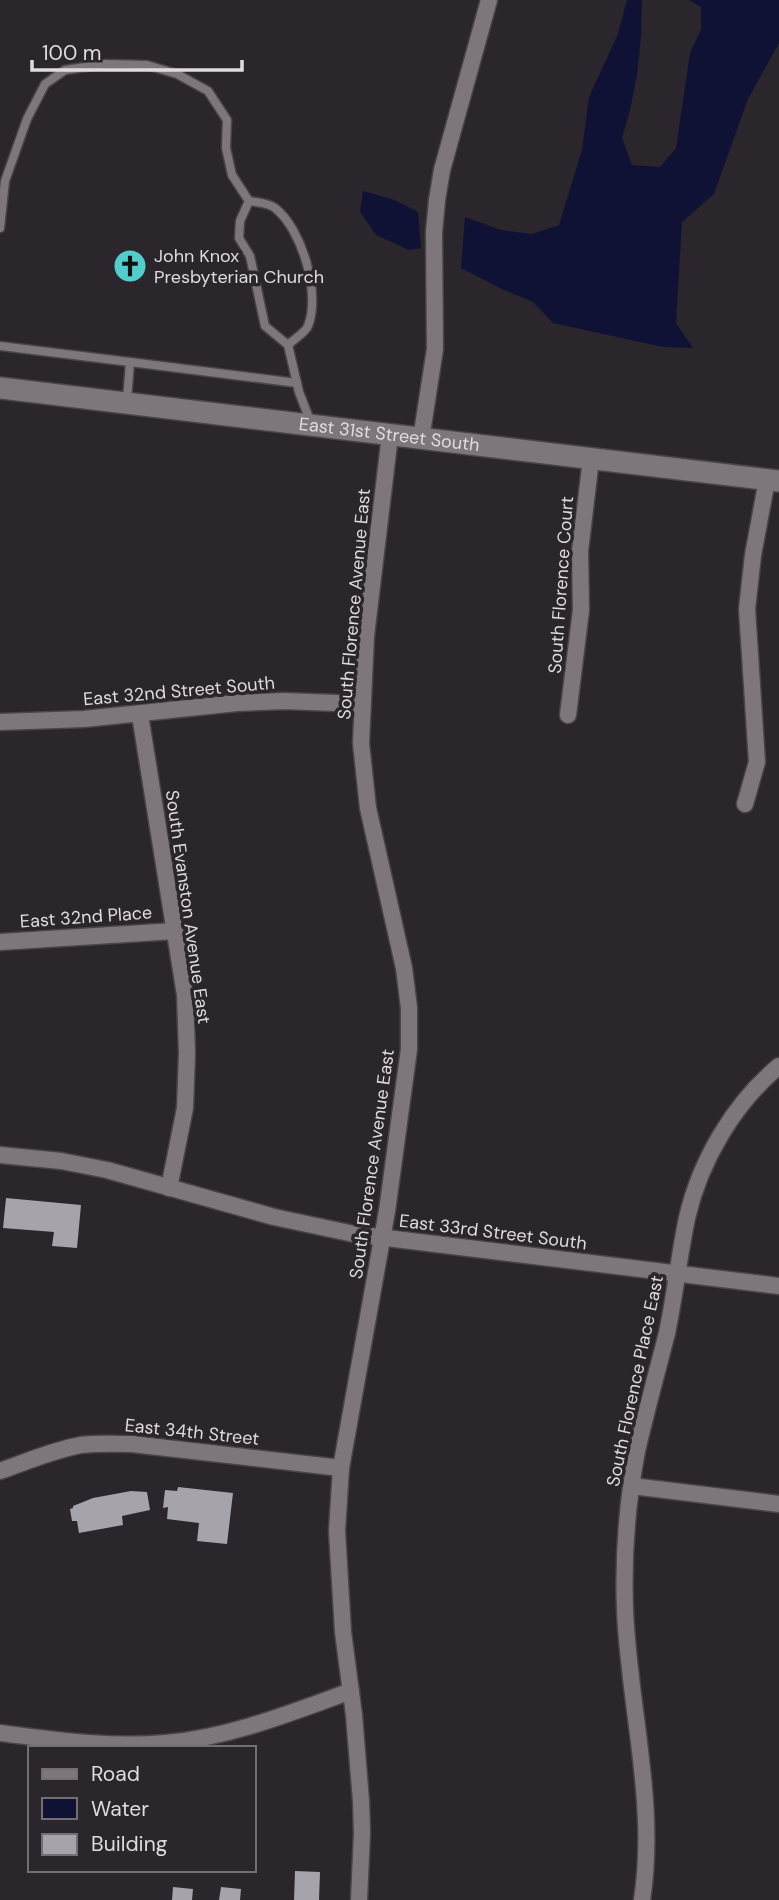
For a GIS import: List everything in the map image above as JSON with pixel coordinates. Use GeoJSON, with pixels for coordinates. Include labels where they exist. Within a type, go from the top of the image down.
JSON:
{"type":"FeatureCollection","features":[{"type":"Feature","properties":{"kind":"main road","name":"East 31st Street South"},"geometry":{"type":"LineString","coordinates":[[0,388],[773,480]]}},
{"type":"Feature","properties":{"kind":"street"},"geometry":{"type":"LineString","coordinates":[[421,439],[435,349],[434,232],[437,200],[442,170],[489,0]]}},
{"type":"Feature","properties":{"kind":"street","name":"South Florence Avenue East"},"geometry":{"type":"LineString","coordinates":[[359,1900],[362,1833],[351,1691],[343,1632],[337,1531],[341,1468],[383,1238],[409,1049],[409,1008],[396,927],[366,797],[361,743],[366,636],[390,435]]}},
{"type":"Feature","properties":{"kind":"street","name":"South Florence Court"},"geometry":{"type":"LineString","coordinates":[[568,715],[581,610],[580,551],[591,459]]}},
{"type":"Feature","properties":{"kind":"street"},"geometry":{"type":"LineString","coordinates":[[745,804],[757,762],[747,608],[752,555],[773,480]]}},
{"type":"Feature","properties":{"kind":"street","name":"East 32nd Street South"},"geometry":{"type":"LineString","coordinates":[[0,722],[139,715],[237,703],[284,701],[362,704]]}},
{"type":"Feature","properties":{"kind":"street","name":"South Evanston Avenue East"},"geometry":{"type":"LineString","coordinates":[[139,715],[184,995],[187,1052],[185,1108],[169,1188]]}},
{"type":"Feature","properties":{"kind":"street","name":"East 32nd Place"},"geometry":{"type":"LineString","coordinates":[[0,942],[175,931]]}},
{"type":"Feature","properties":{"kind":"street","name":"South Florence Place East"},"geometry":{"type":"LineString","coordinates":[[642,1900],[647,1844],[646,1795],[629,1664],[625,1609],[626,1549],[632,1486],[641,1434],[668,1329],[688,1216],[706,1163],[734,1115],[779,1066]]}},
{"type":"Feature","properties":{"kind":"street","name":"East 33rd Street South"},"geometry":{"type":"LineString","coordinates":[[0,1155],[107,1170],[274,1217],[383,1238],[779,1286]]}},
{"type":"Feature","properties":{"kind":"street","name":"East 34th Street"},"geometry":{"type":"LineString","coordinates":[[0,1471],[83,1445],[111,1444],[132,1444],[341,1468]]}},
{"type":"Feature","properties":{"kind":"street"},"geometry":{"type":"LineString","coordinates":[[632,1486],[779,1504]]}},
{"type":"Feature","properties":{"kind":"street"},"geometry":{"type":"LineString","coordinates":[[0,1733],[97,1744],[165,1744],[239,1730],[286,1716],[351,1691]]}},
{"type":"Feature","properties":{"kind":"lane"},"geometry":{"type":"LineString","coordinates":[[0,228],[5,181],[27,119],[45,84],[65,70],[106,64],[147,65],[177,74],[208,91],[227,120],[226,148],[232,175],[249,201],[274,206],[291,227],[307,264],[313,299],[307,328],[288,345]]}},
{"type":"Feature","properties":{"kind":"lane"},"geometry":{"type":"LineString","coordinates":[[249,201],[240,221],[239,238],[250,256],[265,326],[288,345],[297,383],[312,426]]}},
{"type":"Feature","properties":{"kind":"lane"},"geometry":{"type":"LineString","coordinates":[[0,346],[297,383]]}},
{"type":"Feature","properties":{"kind":"lane"},"geometry":{"type":"LineString","coordinates":[[127,403],[130,362]]}},
{"type":"Feature","properties":{"kind":"water"},"geometry":{"type":"Polygon","coordinates":[[[627,0],[642,0],[641,37],[637,75],[622,138],[632,165],[660,167],[676,148],[690,53],[701,29],[701,7],[689,0],[779,0],[779,43],[748,99],[714,194],[682,222],[676,323],[693,348],[663,347],[553,323],[533,302],[461,268],[465,217],[501,230],[532,234],[559,225],[582,150],[589,97],[618,34],[627,0]]]}},
{"type":"Feature","properties":{"kind":"water"},"geometry":{"type":"Polygon","coordinates":[[[363,191],[395,200],[418,212],[421,248],[409,250],[376,235],[360,212],[363,191]]]}},
{"type":"Feature","properties":{"kind":"building"},"geometry":{"type":"Polygon","coordinates":[[[6,1198],[81,1205],[77,1248],[52,1246],[54,1232],[3,1228],[6,1198]]]}},
{"type":"Feature","properties":{"kind":"building"},"geometry":{"type":"Polygon","coordinates":[[[178,1487],[233,1493],[227,1544],[197,1541],[199,1523],[167,1519],[168,1507],[163,1508],[165,1490],[177,1491],[178,1487]]]}},
{"type":"Feature","properties":{"kind":"building"},"geometry":{"type":"Polygon","coordinates":[[[131,1491],[147,1492],[150,1510],[122,1516],[123,1525],[79,1533],[77,1521],[72,1521],[70,1509],[73,1506],[93,1498],[131,1491]]]}},
{"type":"Feature","properties":{"kind":"building"},"geometry":{"type":"Polygon","coordinates":[[[295,1871],[320,1872],[319,1900],[294,1900],[295,1871]]]}},
{"type":"Feature","properties":{"kind":"building"},"geometry":{"type":"Polygon","coordinates":[[[173,1887],[193,1889],[192,1900],[172,1900],[173,1887]]]}},
{"type":"Feature","properties":{"kind":"building"},"geometry":{"type":"Polygon","coordinates":[[[221,1887],[241,1889],[240,1900],[219,1900],[221,1887]]]}},
{"type":"Feature","properties":{"kind":"place","name":"John Knox Presbyterian Church"},"geometry":{"type":"Point","coordinates":[130,266]}}]}
